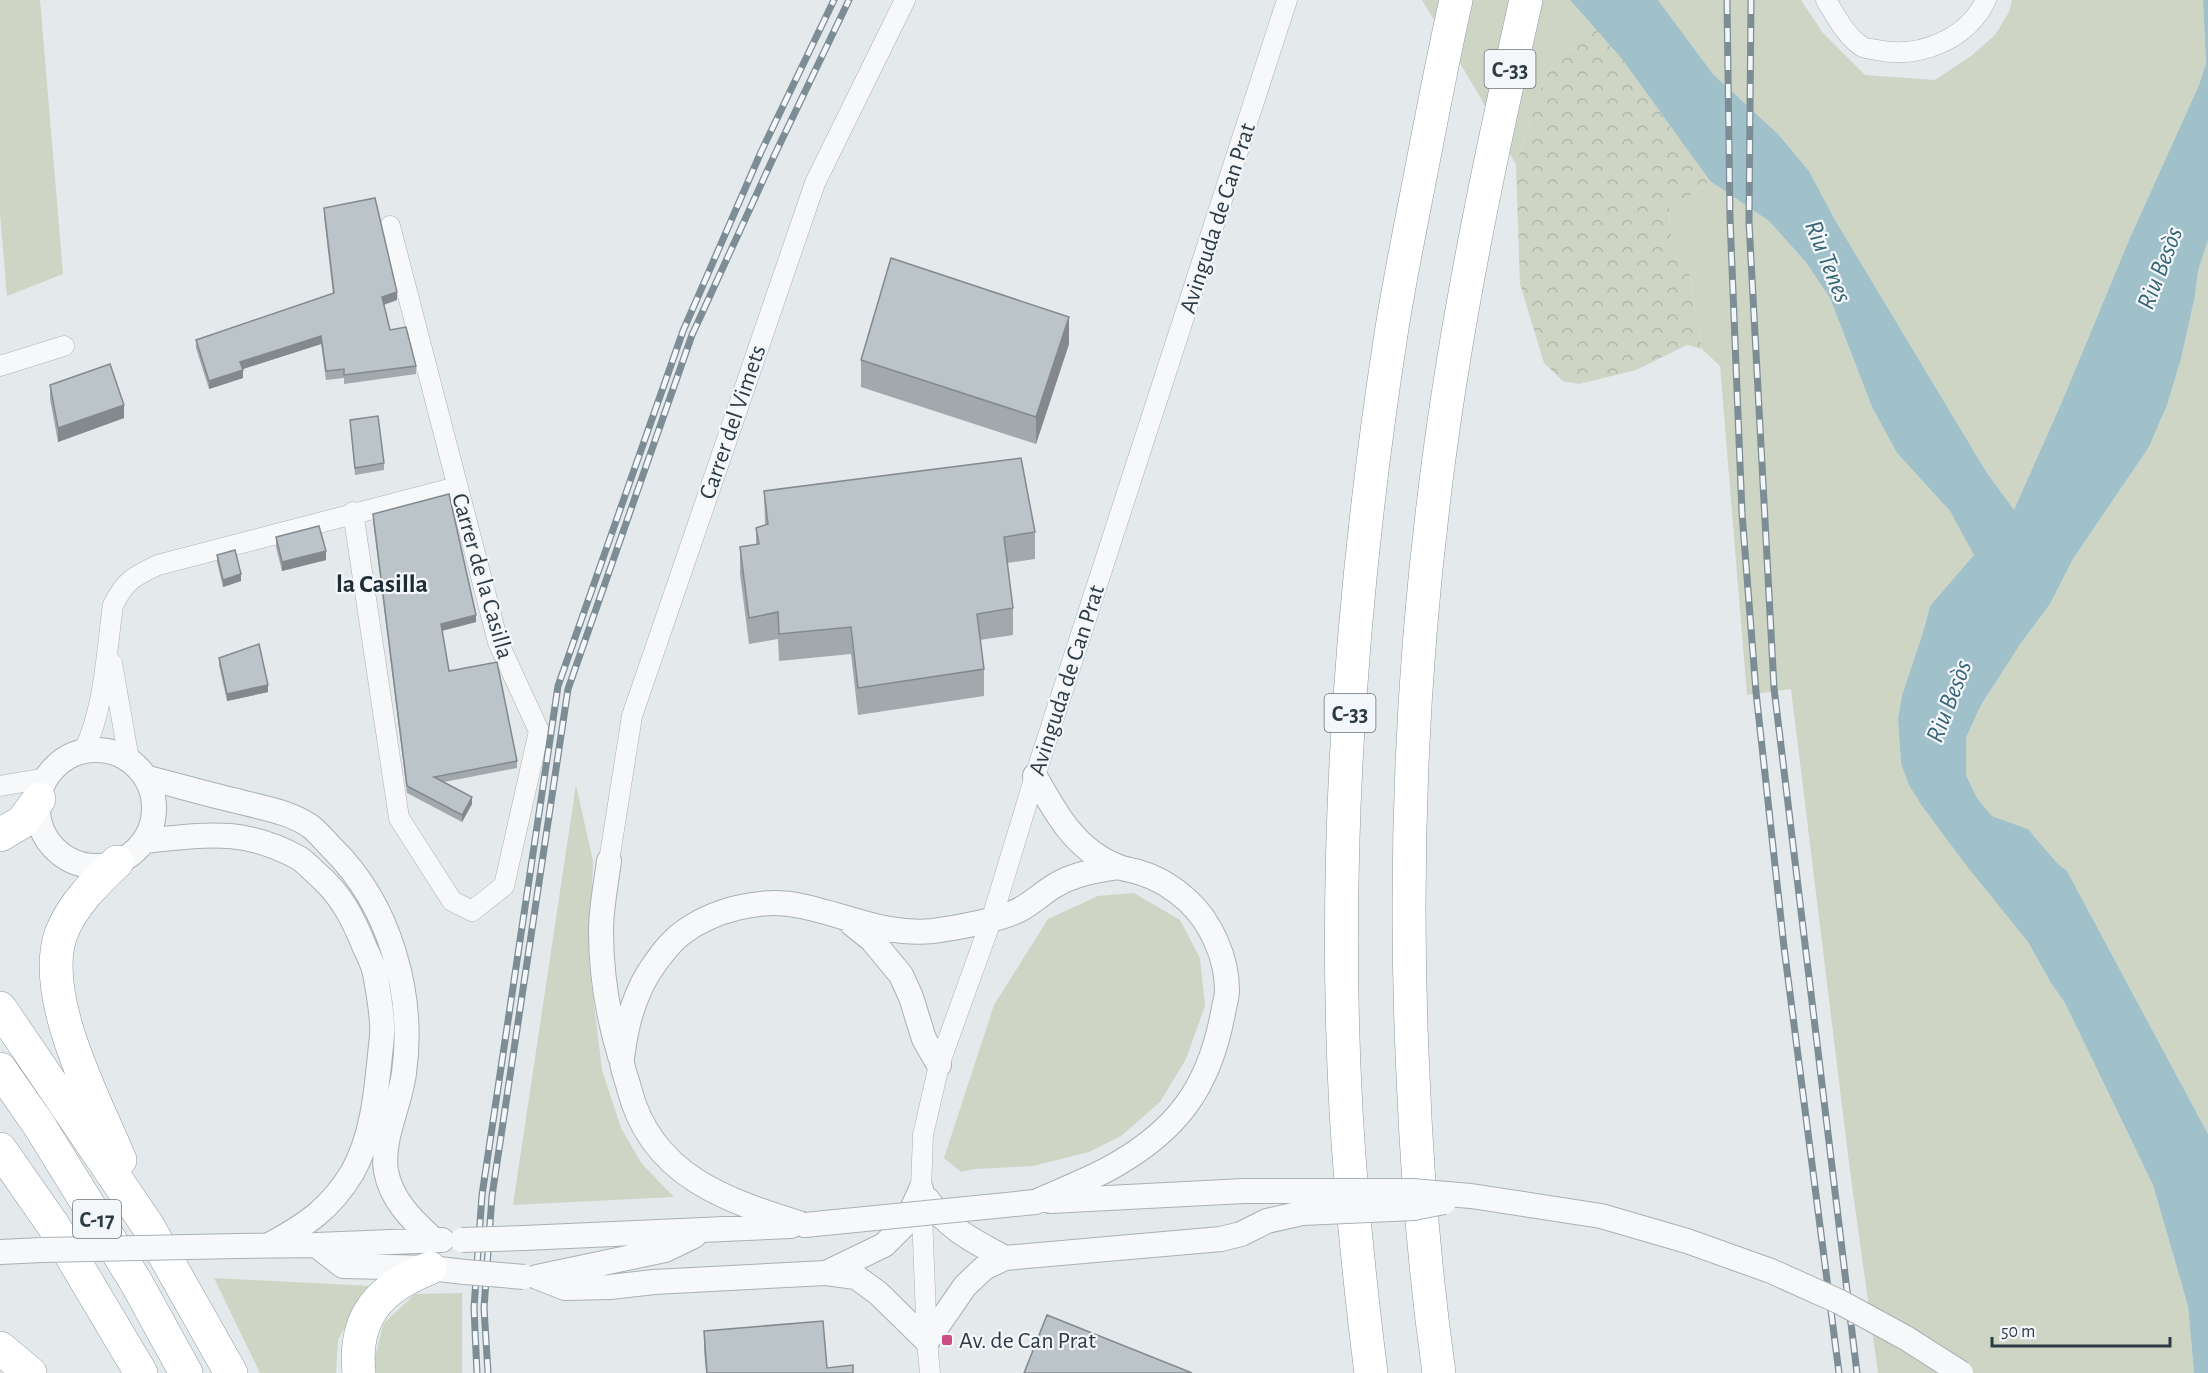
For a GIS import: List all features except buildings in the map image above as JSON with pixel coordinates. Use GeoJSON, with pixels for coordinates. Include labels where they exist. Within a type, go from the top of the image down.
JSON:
{"type":"FeatureCollection","features":[{"type":"Feature","properties":{"kind":"highway","name":"C-33"},"geometry":{"type":"LineString","coordinates":[[1371,1373],[1357,1258],[1346,1108],[1342,940],[1345,803],[1354,641],[1370,490],[1390,339],[1442,58],[1456,0]]}},
{"type":"Feature","properties":{"kind":"highway","name":"C-33"},"geometry":{"type":"LineString","coordinates":[[1439,1373],[1430,1313],[1416,1147],[1409,987],[1409,887],[1415,696],[1436,483],[1460,320],[1494,139],[1526,0]]}},
{"type":"Feature","properties":{"kind":"highway"},"geometry":{"type":"LineString","coordinates":[[0,835],[22,822],[43,789]]}},
{"type":"Feature","properties":{"kind":"highway"},"geometry":{"type":"LineString","coordinates":[[117,862],[77,904],[61,934],[56,962],[61,1005],[70,1043],[148,1226]]}},
{"type":"Feature","properties":{"kind":"highway","name":"C-17"},"geometry":{"type":"LineString","coordinates":[[0,1008],[148,1226],[231,1373]]}},
{"type":"Feature","properties":{"kind":"highway","name":"C-17"},"geometry":{"type":"LineString","coordinates":[[0,1069],[39,1125],[136,1282],[186,1373]]}},
{"type":"Feature","properties":{"kind":"highway"},"geometry":{"type":"LineString","coordinates":[[0,1149],[53,1225],[141,1373]]}},
{"type":"Feature","properties":{"kind":"highway"},"geometry":{"type":"LineString","coordinates":[[359,1373],[357,1356],[361,1335],[369,1314],[382,1295],[432,1254]]}},
{"type":"Feature","properties":{"kind":"highway"},"geometry":{"type":"LineString","coordinates":[[0,1348],[30,1373]]}},
{"type":"Feature","properties":{"kind":"street","name":"Carrer del Vimets"},"geometry":{"type":"LineString","coordinates":[[609,861],[632,716],[814,183],[905,0]]}},
{"type":"Feature","properties":{"kind":"street","name":"Avinguda de Can Prat"},"geometry":{"type":"LineString","coordinates":[[930,1373],[921,1189],[923,1135],[939,1065],[992,918],[1035,776],[1287,0]]}},
{"type":"Feature","properties":{"kind":"street"},"geometry":{"type":"LineString","coordinates":[[1826,0],[1842,27],[1863,47],[1890,53],[1914,52],[1934,47],[1954,36],[1972,20],[1986,0]]}},
{"type":"Feature","properties":{"kind":"street","name":"Carrer de la Casilla"},"geometry":{"type":"LineString","coordinates":[[353,513],[399,818],[452,901],[472,911],[504,886],[539,731],[498,642],[390,226]]}},
{"type":"Feature","properties":{"kind":"street"},"geometry":{"type":"LineString","coordinates":[[0,366],[64,346]]}},
{"type":"Feature","properties":{"kind":"street"},"geometry":{"type":"LineString","coordinates":[[84,752],[94,728],[101,700],[112,605],[119,591],[132,577],[158,565],[457,487]]}},
{"type":"Feature","properties":{"kind":"street"},"geometry":{"type":"LineString","coordinates":[[108,639],[137,769],[151,789],[154,802],[152,822],[144,841],[127,857],[104,865],[77,863],[65,857],[55,848],[41,825],[39,813],[43,789],[63,761],[84,752],[108,751],[137,769],[278,810],[310,826],[349,864],[375,906],[388,936],[401,980],[407,1024],[404,1074],[388,1142],[386,1168],[390,1187],[432,1254],[465,1272],[530,1277],[565,1288],[826,1273],[856,1277],[878,1293],[927,1341],[965,1286],[984,1268],[1005,1257],[1221,1239],[1241,1234],[1267,1221],[1302,1213],[1414,1208],[1471,1196]]}},
{"type":"Feature","properties":{"kind":"street"},"geometry":{"type":"LineString","coordinates":[[1035,776],[1056,815],[1080,843],[1094,854],[1119,867],[1142,873],[1166,884],[1187,900],[1202,918],[1217,943],[1227,990],[1215,1049],[1203,1081],[1186,1108],[1162,1131],[1109,1169],[1035,1202]]}},
{"type":"Feature","properties":{"kind":"street"},"geometry":{"type":"LineString","coordinates":[[0,786],[43,789]]}},
{"type":"Feature","properties":{"kind":"street"},"geometry":{"type":"LineString","coordinates":[[144,841],[207,835],[240,836],[270,844],[301,859],[327,882],[344,902],[375,971],[382,1025],[375,1105],[363,1146],[353,1172],[335,1198],[303,1226],[271,1244]]}},
{"type":"Feature","properties":{"kind":"street"},"geometry":{"type":"LineString","coordinates":[[609,861],[601,930],[610,1025],[632,1099],[644,1128],[661,1150],[682,1171],[708,1189],[747,1207],[805,1225]]}},
{"type":"Feature","properties":{"kind":"street"},"geometry":{"type":"LineString","coordinates":[[622,1061],[629,1017],[641,985],[660,956],[680,934],[705,920],[752,905],[775,903],[799,905],[894,931],[914,933],[935,931],[1019,910],[1070,878],[1092,871],[1119,867]]}},
{"type":"Feature","properties":{"kind":"street"},"geometry":{"type":"LineString","coordinates":[[845,919],[872,940],[901,975],[911,997],[924,1039],[939,1065]]}},
{"type":"Feature","properties":{"kind":"street"},"geometry":{"type":"LineString","coordinates":[[921,1189],[938,1213],[958,1232],[1005,1257]]}},
{"type":"Feature","properties":{"kind":"street"},"geometry":{"type":"LineString","coordinates":[[826,1273],[884,1245],[906,1223],[921,1189]]}},
{"type":"Feature","properties":{"kind":"street"},"geometry":{"type":"LineString","coordinates":[[0,1252],[271,1244],[316,1245],[343,1266],[432,1254],[462,1240],[805,1225],[1035,1202],[1244,1191],[1373,1190],[1471,1196],[1601,1216],[1687,1241],[1771,1271],[1840,1302],[1906,1338],[1961,1373]]}},
{"type":"Feature","properties":{"kind":"street"},"geometry":{"type":"LineString","coordinates":[[530,1277],[665,1250],[704,1231]]}},
{"type":"Feature","properties":{"kind":"green space"},"geometry":{"type":"Polygon","coordinates":[[[0,0],[40,0],[63,274],[7,296],[0,214],[0,0]]]}},
{"type":"Feature","properties":{"kind":"green space"},"geometry":{"type":"Polygon","coordinates":[[[1422,0],[1570,0],[1591,24],[1577,48],[1559,51],[1540,90],[1516,165],[1479,95],[1422,0]]]}},
{"type":"Feature","properties":{"kind":"green space"},"geometry":{"type":"Polygon","coordinates":[[[1658,0],[1801,0],[1823,33],[1865,75],[1935,80],[1971,56],[1995,35],[2009,12],[2012,0],[2203,0],[2206,63],[2199,85],[2129,240],[2014,511],[1987,473],[1835,220],[1809,171],[1778,134],[1713,74],[1658,0]]]}},
{"type":"Feature","properties":{"kind":"green space"},"geometry":{"type":"Polygon","coordinates":[[[1591,24],[1622,59],[1710,181],[1669,207],[1670,232],[1688,266],[1702,349],[1687,345],[1636,370],[1579,384],[1563,381],[1544,363],[1520,284],[1516,165],[1540,90],[1559,51],[1577,48],[1591,24]]]}},
{"type":"Feature","properties":{"kind":"green space"},"geometry":{"type":"Polygon","coordinates":[[[1710,181],[1769,221],[1805,261],[1830,298],[1872,407],[1897,453],[1950,511],[1975,555],[1930,606],[1902,695],[1898,719],[1901,763],[1922,806],[2028,942],[2065,1003],[2153,1185],[2188,1306],[2194,1373],[1878,1373],[1850,1171],[1791,689],[1747,695],[1720,366],[1702,349],[1688,266],[1670,232],[1669,207],[1710,181]]]}},
{"type":"Feature","properties":{"kind":"green space"},"geometry":{"type":"Polygon","coordinates":[[[2208,240],[2208,1134],[2067,871],[2057,863],[2028,829],[1992,816],[1977,798],[1966,775],[1966,738],[1981,705],[2021,643],[2050,604],[2073,559],[2149,447],[2167,405],[2181,359],[2198,271],[2208,240]]]}},
{"type":"Feature","properties":{"kind":"green space"},"geometry":{"type":"Polygon","coordinates":[[[576,785],[593,861],[589,963],[602,1070],[621,1128],[642,1164],[674,1197],[513,1205],[576,785]]]}},
{"type":"Feature","properties":{"kind":"green space"},"geometry":{"type":"Polygon","coordinates":[[[1134,893],[1180,920],[1200,958],[1205,1006],[1186,1059],[1160,1102],[1121,1136],[1089,1152],[1033,1166],[975,1169],[961,1172],[944,1158],[994,1005],[1048,919],[1098,896],[1134,893]]]}},
{"type":"Feature","properties":{"kind":"green space"},"geometry":{"type":"Polygon","coordinates":[[[214,1278],[372,1286],[338,1339],[336,1373],[260,1373],[214,1278]]]}},
{"type":"Feature","properties":{"kind":"green space"},"geometry":{"type":"Polygon","coordinates":[[[462,1293],[462,1373],[376,1373],[374,1362],[383,1324],[415,1294],[462,1293]]]}},
{"type":"Feature","properties":{"kind":"water"},"geometry":{"type":"Polygon","coordinates":[[[1570,0],[1658,0],[1713,74],[1778,134],[1809,171],[1835,220],[1987,473],[2014,510],[2129,240],[2199,85],[2206,63],[2203,0],[2208,0],[2208,240],[2198,271],[2181,359],[2167,405],[2149,447],[2073,559],[2050,604],[2021,643],[1981,705],[1966,738],[1966,775],[1977,798],[1992,816],[2028,829],[2057,863],[2067,871],[2208,1134],[2208,1373],[2194,1373],[2188,1306],[2153,1185],[2065,1003],[2028,942],[1922,806],[1909,785],[1901,763],[1898,719],[1902,695],[1930,606],[1974,555],[1950,511],[1897,453],[1872,407],[1830,298],[1805,261],[1769,221],[1710,181],[1622,59],[1570,0]]]}},
{"type":"Feature","properties":{"kind":"railway"},"geometry":{"type":"LineString","coordinates":[[477,1373],[474,1308],[482,1195],[558,686],[683,331],[761,152],[834,0]]}},
{"type":"Feature","properties":{"kind":"railway"},"geometry":{"type":"LineString","coordinates":[[488,1373],[484,1308],[492,1196],[568,689],[692,335],[849,0]]}},
{"type":"Feature","properties":{"kind":"railway"},"geometry":{"type":"LineString","coordinates":[[1727,0],[1730,218],[1742,513],[1756,692],[1784,947],[1839,1373]]}},
{"type":"Feature","properties":{"kind":"railway"},"geometry":{"type":"LineString","coordinates":[[1751,0],[1749,222],[1774,688],[1857,1373]]}},
{"type":"Feature","properties":{"kind":"place","name":"Av. de Can Prat"},"geometry":{"type":"Point","coordinates":[947,1340]}},
{"type":"Feature","properties":{"kind":"district","name":"la Casilla"},"geometry":{"type":"Point","coordinates":[382,583]}},
{"type":"Feature","properties":{"kind":"water label","name":"Riu Tenes"},"geometry":{"type":"Point","coordinates":[1829,261]}},
{"type":"Feature","properties":{"kind":"water label","name":"Riu Besòs"},"geometry":{"type":"Point","coordinates":[2159,268]}},
{"type":"Feature","properties":{"kind":"water label","name":"Riu Besòs"},"geometry":{"type":"Point","coordinates":[1948,701]}}]}
